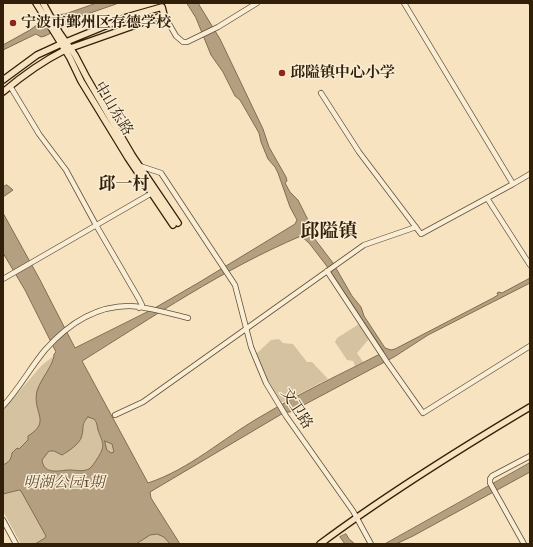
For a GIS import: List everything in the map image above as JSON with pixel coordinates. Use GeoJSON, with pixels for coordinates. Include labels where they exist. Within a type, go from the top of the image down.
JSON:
{"type":"FeatureCollection","features":[{"type":"Feature","properties":{"kind":"main road","name":"中山东路"},"geometry":{"type":"LineString","coordinates":[[36,3],[47,16],[87,78],[176,224],[128,158],[81,81],[68,49]]}},
{"type":"Feature","properties":{"kind":"main road","name":"中山东路"},"geometry":{"type":"LineString","coordinates":[[42,3],[47,16]]}},
{"type":"Feature","properties":{"kind":"main road"},"geometry":{"type":"LineString","coordinates":[[3,80],[37,55],[127,17],[162,7],[164,15],[52,56],[19,78],[3,92]]}},
{"type":"Feature","properties":{"kind":"main road"},"geometry":{"type":"LineString","coordinates":[[320,544],[356,518],[466,445],[530,407]]}},
{"type":"Feature","properties":{"kind":"street"},"geometry":{"type":"LineString","coordinates":[[164,15],[176,36],[183,42],[187,42],[218,27],[257,3]]}},
{"type":"Feature","properties":{"kind":"street"},"geometry":{"type":"LineString","coordinates":[[404,3],[513,184]]}},
{"type":"Feature","properties":{"kind":"street"},"geometry":{"type":"LineString","coordinates":[[10,86],[39,134],[66,170],[96,225],[140,299],[142,305],[139,308]]}},
{"type":"Feature","properties":{"kind":"street"},"geometry":{"type":"LineString","coordinates":[[321,93],[359,152],[421,234],[530,174]]}},
{"type":"Feature","properties":{"kind":"street","name":"文卫路"},"geometry":{"type":"LineString","coordinates":[[140,166],[161,173],[235,285],[251,347],[266,383],[286,416],[353,511],[371,544]]}},
{"type":"Feature","properties":{"kind":"street"},"geometry":{"type":"LineString","coordinates":[[3,279],[152,193]]}},
{"type":"Feature","properties":{"kind":"street"},"geometry":{"type":"LineString","coordinates":[[487,198],[530,265]]}},
{"type":"Feature","properties":{"kind":"street"},"geometry":{"type":"LineString","coordinates":[[115,416],[143,402],[364,245],[416,227]]}},
{"type":"Feature","properties":{"kind":"street"},"geometry":{"type":"LineString","coordinates":[[327,271],[387,362],[423,413],[530,346]]}},
{"type":"Feature","properties":{"kind":"street"},"geometry":{"type":"LineString","coordinates":[[3,406],[46,350],[70,327],[91,313],[100,310],[130,306],[188,318]]}},
{"type":"Feature","properties":{"kind":"street"},"geometry":{"type":"LineString","coordinates":[[524,544],[495,493],[490,483],[490,479],[492,476],[530,456]]}},
{"type":"Feature","properties":{"kind":"street"},"geometry":{"type":"LineString","coordinates":[[3,520],[16,544]]}},
{"type":"Feature","properties":{"kind":"green space"},"geometry":{"type":"Polygon","coordinates":[[[359,324],[369,339],[357,353],[363,362],[355,366],[353,361],[347,360],[335,342],[337,338],[359,324]]]}},
{"type":"Feature","properties":{"kind":"green space"},"geometry":{"type":"Polygon","coordinates":[[[279,339],[283,343],[293,344],[307,362],[312,362],[328,379],[281,403],[254,356],[271,340],[279,339]]]}},
{"type":"Feature","properties":{"kind":"green space","name":"明湖公园1期"},"geometry":{"type":"Polygon","coordinates":[[[55,355],[113,444],[169,544],[21,544],[3,511],[3,410],[42,365],[55,355]]]}},
{"type":"Feature","properties":{"kind":"shaded area"},"geometry":{"type":"Polygon","coordinates":[[[97,3],[119,3],[70,20],[65,26],[45,36],[41,37],[36,34],[3,50],[3,45],[55,15],[65,14],[97,3]]]}},
{"type":"Feature","properties":{"kind":"shaded area"},"geometry":{"type":"Polygon","coordinates":[[[187,3],[198,3],[220,39],[263,129],[269,147],[286,177],[287,181],[285,183],[290,192],[298,200],[314,232],[314,238],[333,263],[352,296],[361,307],[364,316],[385,348],[391,350],[395,349],[493,298],[498,295],[497,293],[499,292],[502,293],[530,278],[530,283],[428,335],[394,357],[300,407],[290,412],[285,412],[150,492],[151,498],[180,544],[170,544],[164,537],[157,534],[150,535],[136,544],[35,544],[46,536],[21,491],[19,490],[3,494],[3,465],[7,463],[12,453],[17,448],[19,449],[28,440],[28,436],[39,426],[40,416],[36,399],[37,391],[56,352],[25,290],[3,253],[3,213],[75,348],[153,309],[295,224],[297,220],[290,207],[278,173],[268,159],[259,133],[240,100],[235,96],[223,72],[211,55],[196,18],[187,3]],[[301,236],[216,278],[82,361],[148,483],[192,462],[275,408],[384,352],[326,265],[309,243],[301,236]],[[88,417],[86,419],[81,438],[77,444],[62,455],[54,451],[49,451],[42,460],[43,465],[46,468],[53,471],[82,471],[89,469],[92,466],[102,451],[103,444],[95,420],[88,417]],[[105,441],[107,450],[111,453],[114,452],[112,444],[105,441]]]}},
{"type":"Feature","properties":{"kind":"shaded area"},"geometry":{"type":"Polygon","coordinates":[[[7,185],[13,190],[3,197],[3,187],[7,185]]]}},
{"type":"Feature","properties":{"kind":"shaded area"},"geometry":{"type":"Polygon","coordinates":[[[530,463],[530,472],[413,536],[396,544],[385,544],[530,463]]]}},
{"type":"Feature","properties":{"kind":"shaded area"},"geometry":{"type":"Polygon","coordinates":[[[346,534],[355,544],[345,544],[340,537],[346,534]]]}},
{"type":"Feature","properties":{"kind":"place","name":"宁波市鄞州区存德学校"},"geometry":{"type":"Point","coordinates":[13,23]}},
{"type":"Feature","properties":{"kind":"place","name":"邱隘镇中心小学"},"geometry":{"type":"Point","coordinates":[282,73]}},
{"type":"Feature","properties":{"kind":"district","name":"邱一村"},"geometry":{"type":"Point","coordinates":[124,185]}},
{"type":"Feature","properties":{"kind":"district","name":"邱隘镇"},"geometry":{"type":"Point","coordinates":[329,232]}}]}
